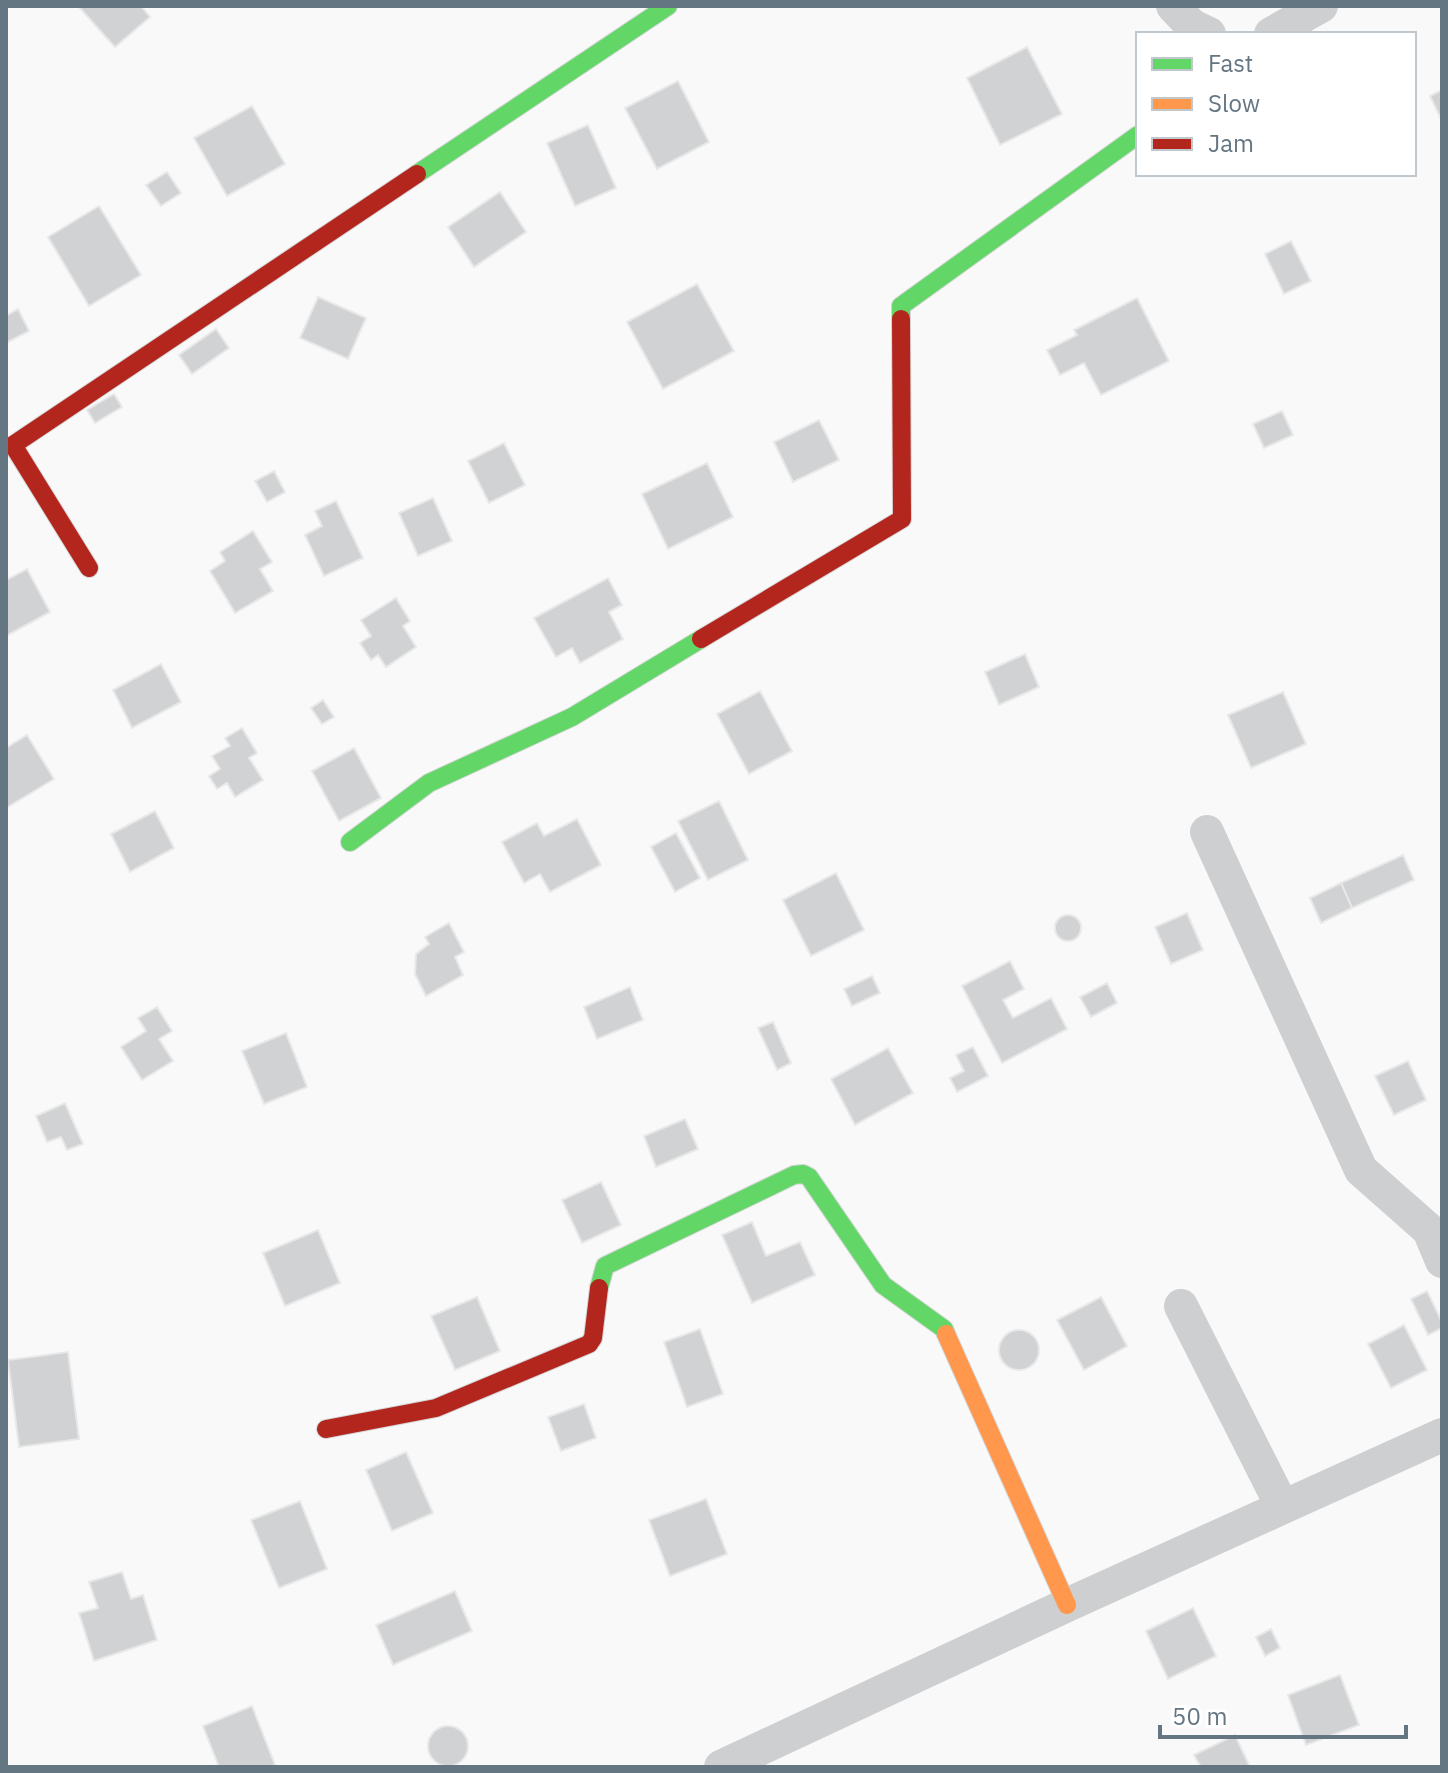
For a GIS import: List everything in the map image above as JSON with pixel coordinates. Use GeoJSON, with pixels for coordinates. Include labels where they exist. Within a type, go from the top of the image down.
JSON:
{"type":"FeatureCollection","features":[{"type":"Feature","properties":{"kind":"street"},"geometry":{"type":"LineString","coordinates":[[89,568],[13,445],[668,6]]}},
{"type":"Feature","properties":{"kind":"street"},"geometry":{"type":"LineString","coordinates":[[1173,6],[1192,26],[1205,32]]}},
{"type":"Feature","properties":{"kind":"street"},"geometry":{"type":"LineString","coordinates":[[1275,32],[1321,6]]}},
{"type":"Feature","properties":{"kind":"street"},"geometry":{"type":"LineString","coordinates":[[350,842],[429,783],[572,717],[902,519],[901,306],[1136,136]]}},
{"type":"Feature","properties":{"kind":"street"},"geometry":{"type":"LineString","coordinates":[[1207,832],[1361,1170],[1429,1230],[1442,1261]]}},
{"type":"Feature","properties":{"kind":"street"},"geometry":{"type":"LineString","coordinates":[[326,1429],[436,1408],[589,1344],[593,1338],[601,1275],[605,1266],[794,1175],[803,1174],[809,1177],[883,1285],[944,1329],[1067,1605]]}},
{"type":"Feature","properties":{"kind":"street"},"geometry":{"type":"LineString","coordinates":[[1181,1306],[1282,1506]]}},
{"type":"Feature","properties":{"kind":"street"},"geometry":{"type":"LineString","coordinates":[[721,1767],[1067,1605],[1442,1435]]}},
{"type":"Feature","properties":{"kind":"building"},"geometry":{"type":"Polygon","coordinates":[[[78,6],[141,6],[150,17],[115,47],[78,6]]]}},
{"type":"Feature","properties":{"kind":"building"},"geometry":{"type":"Polygon","coordinates":[[[1027,47],[1062,114],[1000,145],[967,78],[1027,47]]]}},
{"type":"Feature","properties":{"kind":"building"},"geometry":{"type":"Polygon","coordinates":[[[678,81],[709,142],[657,169],[625,108],[678,81]]]}},
{"type":"Feature","properties":{"kind":"building"},"geometry":{"type":"Polygon","coordinates":[[[1442,90],[1442,121],[1430,96],[1442,90]]]}},
{"type":"Feature","properties":{"kind":"building"},"geometry":{"type":"Polygon","coordinates":[[[252,106],[285,164],[227,196],[194,138],[252,106]]]}},
{"type":"Feature","properties":{"kind":"building"},"geometry":{"type":"Polygon","coordinates":[[[588,125],[616,188],[575,206],[547,143],[588,125]]]}},
{"type":"Feature","properties":{"kind":"building"},"geometry":{"type":"Polygon","coordinates":[[[167,172],[181,193],[161,206],[146,185],[167,172]]]}},
{"type":"Feature","properties":{"kind":"building"},"geometry":{"type":"Polygon","coordinates":[[[500,192],[526,232],[474,267],[448,227],[500,192]]]}},
{"type":"Feature","properties":{"kind":"building"},"geometry":{"type":"Polygon","coordinates":[[[99,206],[141,275],[89,306],[48,237],[99,206]]]}},
{"type":"Feature","properties":{"kind":"building"},"geometry":{"type":"Polygon","coordinates":[[[1291,241],[1311,281],[1284,294],[1265,254],[1291,241]]]}},
{"type":"Feature","properties":{"kind":"building"},"geometry":{"type":"Polygon","coordinates":[[[697,284],[734,351],[663,389],[627,322],[697,284]]]}},
{"type":"Feature","properties":{"kind":"building"},"geometry":{"type":"Polygon","coordinates":[[[318,297],[366,318],[348,359],[300,338],[318,297]]]}},
{"type":"Feature","properties":{"kind":"building"},"geometry":{"type":"Polygon","coordinates":[[[1137,298],[1169,361],[1101,395],[1084,363],[1060,375],[1047,350],[1077,335],[1074,330],[1137,298]]]}},
{"type":"Feature","properties":{"kind":"building"},"geometry":{"type":"Polygon","coordinates":[[[18,309],[29,331],[6,343],[6,316],[18,309]]]}},
{"type":"Feature","properties":{"kind":"building"},"geometry":{"type":"Polygon","coordinates":[[[216,329],[229,348],[192,374],[179,355],[216,329]]]}},
{"type":"Feature","properties":{"kind":"building"},"geometry":{"type":"Polygon","coordinates":[[[114,394],[122,407],[95,423],[87,410],[114,394]]]}},
{"type":"Feature","properties":{"kind":"building"},"geometry":{"type":"Polygon","coordinates":[[[1282,411],[1293,435],[1264,448],[1253,424],[1282,411]]]}},
{"type":"Feature","properties":{"kind":"building"},"geometry":{"type":"Polygon","coordinates":[[[819,420],[839,460],[793,482],[774,442],[819,420]]]}},
{"type":"Feature","properties":{"kind":"building"},"geometry":{"type":"Polygon","coordinates":[[[504,443],[525,485],[489,503],[468,461],[504,443]]]}},
{"type":"Feature","properties":{"kind":"building"},"geometry":{"type":"Polygon","coordinates":[[[707,463],[733,517],[668,549],[642,494],[707,463]]]}},
{"type":"Feature","properties":{"kind":"building"},"geometry":{"type":"Polygon","coordinates":[[[274,471],[285,492],[267,502],[255,481],[274,471]]]}},
{"type":"Feature","properties":{"kind":"building"},"geometry":{"type":"Polygon","coordinates":[[[433,498],[452,541],[418,556],[399,513],[433,498]]]}},
{"type":"Feature","properties":{"kind":"building"},"geometry":{"type":"Polygon","coordinates":[[[336,501],[363,558],[324,576],[305,535],[322,526],[315,511],[336,501]]]}},
{"type":"Feature","properties":{"kind":"building"},"geometry":{"type":"Polygon","coordinates":[[[253,531],[272,562],[260,569],[273,591],[235,613],[210,571],[225,561],[220,552],[253,531]]]}},
{"type":"Feature","properties":{"kind":"building"},"geometry":{"type":"Polygon","coordinates":[[[27,569],[50,612],[6,636],[6,580],[27,569]]]}},
{"type":"Feature","properties":{"kind":"building"},"geometry":{"type":"Polygon","coordinates":[[[608,578],[622,605],[609,612],[623,639],[580,663],[572,648],[556,657],[534,618],[608,578]]]}},
{"type":"Feature","properties":{"kind":"building"},"geometry":{"type":"Polygon","coordinates":[[[396,598],[410,621],[403,626],[416,647],[386,667],[378,655],[371,660],[360,643],[371,636],[361,620],[396,598]]]}},
{"type":"Feature","properties":{"kind":"building"},"geometry":{"type":"Polygon","coordinates":[[[1025,654],[1039,687],[999,705],[985,672],[1025,654]]]}},
{"type":"Feature","properties":{"kind":"building"},"geometry":{"type":"Polygon","coordinates":[[[161,664],[181,702],[132,728],[113,690],[161,664]]]}},
{"type":"Feature","properties":{"kind":"building"},"geometry":{"type":"Polygon","coordinates":[[[760,691],[792,751],[749,774],[717,714],[760,691]]]}},
{"type":"Feature","properties":{"kind":"building"},"geometry":{"type":"Polygon","coordinates":[[[1283,692],[1306,744],[1251,768],[1228,715],[1283,692]]]}},
{"type":"Feature","properties":{"kind":"building"},"geometry":{"type":"Polygon","coordinates":[[[323,700],[334,717],[322,724],[311,708],[323,700]]]}},
{"type":"Feature","properties":{"kind":"building"},"geometry":{"type":"Polygon","coordinates":[[[242,728],[257,753],[249,758],[263,780],[235,797],[227,783],[217,789],[209,776],[220,769],[212,756],[230,746],[225,738],[242,728]]]}},
{"type":"Feature","properties":{"kind":"building"},"geometry":{"type":"Polygon","coordinates":[[[27,735],[54,779],[6,808],[6,748],[27,735]]]}},
{"type":"Feature","properties":{"kind":"building"},"geometry":{"type":"Polygon","coordinates":[[[354,748],[381,798],[339,821],[312,771],[354,748]]]}},
{"type":"Feature","properties":{"kind":"building"},"geometry":{"type":"Polygon","coordinates":[[[719,801],[748,860],[708,880],[678,821],[719,801]]]}},
{"type":"Feature","properties":{"kind":"building"},"geometry":{"type":"Polygon","coordinates":[[[155,811],[174,848],[130,872],[111,834],[155,811]]]}},
{"type":"Feature","properties":{"kind":"building"},"geometry":{"type":"Polygon","coordinates":[[[577,819],[601,865],[550,892],[540,874],[524,883],[502,842],[537,823],[544,836],[577,819]]]}},
{"type":"Feature","properties":{"kind":"building"},"geometry":{"type":"Polygon","coordinates":[[[676,833],[700,878],[675,892],[651,847],[676,833]]]}},
{"type":"Feature","properties":{"kind":"building"},"geometry":{"type":"Polygon","coordinates":[[[1403,855],[1414,880],[1352,908],[1341,883],[1403,855]]]}},
{"type":"Feature","properties":{"kind":"building"},"geometry":{"type":"Polygon","coordinates":[[[836,873],[864,930],[811,956],[783,900],[836,873]]]}},
{"type":"Feature","properties":{"kind":"building"},"geometry":{"type":"Polygon","coordinates":[[[1341,883],[1352,908],[1321,923],[1310,898],[1341,883]]]}},
{"type":"Feature","properties":{"kind":"building"},"geometry":{"type":"Polygon","coordinates":[[[1187,913],[1203,950],[1171,964],[1155,927],[1187,913]]]}},
{"type":"Feature","properties":{"kind":"building"},"geometry":{"type":"Polygon","coordinates":[[[1068,915],[1077,919],[1081,928],[1077,937],[1068,941],[1059,937],[1055,928],[1059,919],[1068,915]]]}},
{"type":"Feature","properties":{"kind":"building"},"geometry":{"type":"Polygon","coordinates":[[[449,923],[464,952],[455,957],[463,975],[426,996],[415,974],[416,954],[429,944],[425,937],[449,923]]]}},
{"type":"Feature","properties":{"kind":"building"},"geometry":{"type":"Polygon","coordinates":[[[1010,961],[1024,989],[1003,1000],[1013,1018],[1051,998],[1067,1029],[1002,1063],[962,986],[1010,961]]]}},
{"type":"Feature","properties":{"kind":"building"},"geometry":{"type":"Polygon","coordinates":[[[872,976],[880,993],[852,1006],[844,989],[872,976]]]}},
{"type":"Feature","properties":{"kind":"building"},"geometry":{"type":"Polygon","coordinates":[[[1107,983],[1117,1003],[1091,1017],[1080,997],[1107,983]]]}},
{"type":"Feature","properties":{"kind":"building"},"geometry":{"type":"Polygon","coordinates":[[[630,987],[643,1020],[597,1039],[584,1007],[630,987]]]}},
{"type":"Feature","properties":{"kind":"building"},"geometry":{"type":"Polygon","coordinates":[[[157,1007],[172,1031],[159,1039],[173,1061],[142,1080],[121,1047],[146,1031],[138,1018],[157,1007]]]}},
{"type":"Feature","properties":{"kind":"building"},"geometry":{"type":"Polygon","coordinates":[[[773,1022],[791,1063],[777,1070],[758,1028],[773,1022]]]}},
{"type":"Feature","properties":{"kind":"building"},"geometry":{"type":"Polygon","coordinates":[[[286,1033],[307,1087],[264,1104],[242,1051],[286,1033]]]}},
{"type":"Feature","properties":{"kind":"building"},"geometry":{"type":"Polygon","coordinates":[[[973,1047],[988,1076],[957,1092],[950,1078],[964,1071],[956,1055],[973,1047]]]}},
{"type":"Feature","properties":{"kind":"building"},"geometry":{"type":"Polygon","coordinates":[[[888,1048],[913,1093],[855,1125],[831,1079],[888,1048]]]}},
{"type":"Feature","properties":{"kind":"building"},"geometry":{"type":"Polygon","coordinates":[[[1408,1061],[1426,1100],[1394,1115],[1375,1076],[1408,1061]]]}},
{"type":"Feature","properties":{"kind":"building"},"geometry":{"type":"Polygon","coordinates":[[[65,1103],[83,1144],[67,1150],[61,1137],[47,1142],[36,1116],[65,1103]]]}},
{"type":"Feature","properties":{"kind":"building"},"geometry":{"type":"Polygon","coordinates":[[[685,1119],[698,1149],[656,1167],[644,1136],[685,1119]]]}},
{"type":"Feature","properties":{"kind":"building"},"geometry":{"type":"Polygon","coordinates":[[[601,1182],[621,1225],[582,1243],[562,1200],[601,1182]]]}},
{"type":"Feature","properties":{"kind":"building"},"geometry":{"type":"Polygon","coordinates":[[[752,1222],[766,1256],[800,1242],[815,1275],[752,1303],[722,1235],[752,1222]]]}},
{"type":"Feature","properties":{"kind":"building"},"geometry":{"type":"Polygon","coordinates":[[[318,1230],[340,1283],[285,1306],[263,1253],[318,1230]]]}},
{"type":"Feature","properties":{"kind":"building"},"geometry":{"type":"Polygon","coordinates":[[[1427,1291],[1442,1322],[1442,1328],[1428,1335],[1411,1299],[1427,1291]]]}},
{"type":"Feature","properties":{"kind":"building"},"geometry":{"type":"Polygon","coordinates":[[[477,1297],[500,1351],[455,1370],[431,1316],[477,1297]]]}},
{"type":"Feature","properties":{"kind":"building"},"geometry":{"type":"Polygon","coordinates":[[[1101,1297],[1127,1346],[1084,1370],[1057,1320],[1101,1297]]]}},
{"type":"Feature","properties":{"kind":"building"},"geometry":{"type":"Polygon","coordinates":[[[1404,1325],[1427,1370],[1391,1388],[1368,1344],[1404,1325]]]}},
{"type":"Feature","properties":{"kind":"building"},"geometry":{"type":"Polygon","coordinates":[[[700,1329],[723,1394],[687,1407],[664,1342],[700,1329]]]}},
{"type":"Feature","properties":{"kind":"building"},"geometry":{"type":"Polygon","coordinates":[[[1019,1330],[1033,1336],[1039,1350],[1033,1364],[1019,1370],[1005,1364],[999,1350],[1005,1336],[1019,1330]]]}},
{"type":"Feature","properties":{"kind":"building"},"geometry":{"type":"Polygon","coordinates":[[[68,1352],[79,1439],[19,1447],[8,1360],[68,1352]]]}},
{"type":"Feature","properties":{"kind":"building"},"geometry":{"type":"Polygon","coordinates":[[[584,1404],[596,1438],[561,1451],[548,1417],[584,1404]]]}},
{"type":"Feature","properties":{"kind":"building"},"geometry":{"type":"Polygon","coordinates":[[[406,1452],[433,1513],[392,1531],[366,1470],[406,1452]]]}},
{"type":"Feature","properties":{"kind":"building"},"geometry":{"type":"Polygon","coordinates":[[[706,1499],[727,1554],[670,1576],[649,1520],[706,1499]]]}},
{"type":"Feature","properties":{"kind":"building"},"geometry":{"type":"Polygon","coordinates":[[[300,1501],[327,1569],[279,1588],[251,1520],[300,1501]]]}},
{"type":"Feature","properties":{"kind":"building"},"geometry":{"type":"Polygon","coordinates":[[[122,1572],[131,1599],[143,1595],[157,1640],[94,1661],[79,1613],[98,1608],[89,1582],[122,1572]]]}},
{"type":"Feature","properties":{"kind":"building"},"geometry":{"type":"Polygon","coordinates":[[[455,1591],[472,1631],[393,1665],[376,1625],[455,1591]]]}},
{"type":"Feature","properties":{"kind":"building"},"geometry":{"type":"Polygon","coordinates":[[[1193,1608],[1216,1656],[1168,1679],[1146,1631],[1193,1608]]]}},
{"type":"Feature","properties":{"kind":"building"},"geometry":{"type":"Polygon","coordinates":[[[1271,1629],[1280,1648],[1265,1656],[1256,1637],[1271,1629]]]}},
{"type":"Feature","properties":{"kind":"building"},"geometry":{"type":"Polygon","coordinates":[[[1340,1675],[1359,1725],[1306,1745],[1288,1695],[1340,1675]]]}},
{"type":"Feature","properties":{"kind":"building"},"geometry":{"type":"Polygon","coordinates":[[[252,1706],[275,1765],[219,1767],[203,1726],[252,1706]]]}},
{"type":"Feature","properties":{"kind":"building"},"geometry":{"type":"Polygon","coordinates":[[[448,1726],[462,1732],[468,1746],[462,1760],[448,1766],[434,1760],[428,1746],[434,1732],[448,1726]]]}},
{"type":"Feature","properties":{"kind":"building"},"geometry":{"type":"Polygon","coordinates":[[[1235,1735],[1250,1767],[1201,1767],[1194,1755],[1235,1735]]]}},
{"type":"Feature","properties":{"kind":"traffic: fast"},"geometry":{"type":"LineString","coordinates":[[417,174],[668,6]]}},
{"type":"Feature","properties":{"kind":"traffic: fast"},"geometry":{"type":"LineString","coordinates":[[901,319],[901,306],[1136,136]]}},
{"type":"Feature","properties":{"kind":"traffic: fast"},"geometry":{"type":"LineString","coordinates":[[350,842],[429,783],[572,717],[701,639]]}},
{"type":"Feature","properties":{"kind":"traffic: fast"},"geometry":{"type":"LineString","coordinates":[[599,1288],[605,1266],[794,1175],[803,1174],[809,1177],[883,1285],[944,1329],[946,1334]]}},
{"type":"Feature","properties":{"kind":"traffic: slow"},"geometry":{"type":"LineString","coordinates":[[946,1334],[1067,1605]]}},
{"type":"Feature","properties":{"kind":"traffic: jam"},"geometry":{"type":"LineString","coordinates":[[89,568],[13,445],[417,174]]}},
{"type":"Feature","properties":{"kind":"traffic: jam"},"geometry":{"type":"LineString","coordinates":[[701,639],[902,519],[901,319]]}},
{"type":"Feature","properties":{"kind":"traffic: jam"},"geometry":{"type":"LineString","coordinates":[[326,1429],[436,1408],[589,1344],[593,1338],[599,1288]]}}]}
